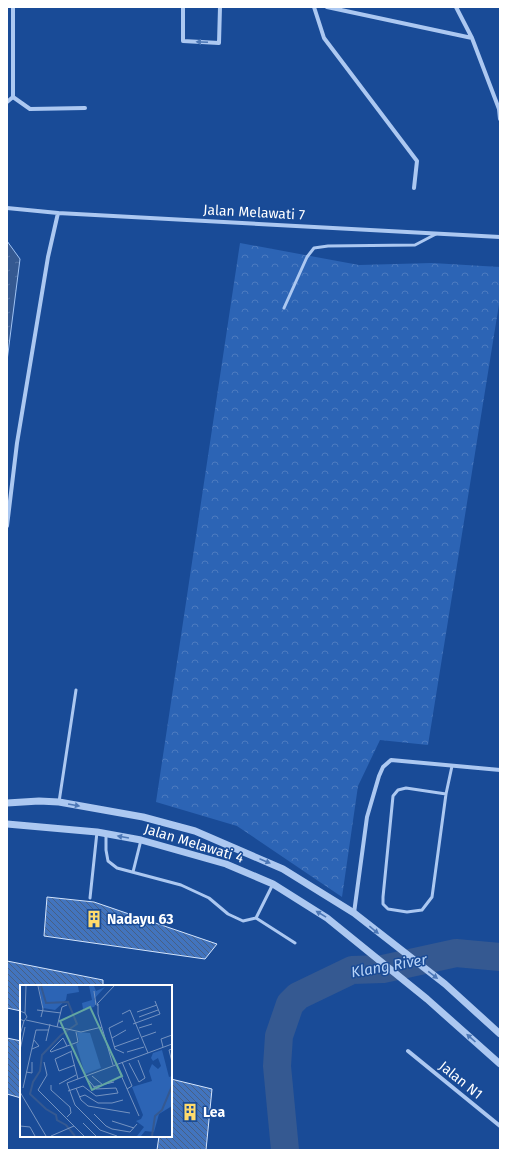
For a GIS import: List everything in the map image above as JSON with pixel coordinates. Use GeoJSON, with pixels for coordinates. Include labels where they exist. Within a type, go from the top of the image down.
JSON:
{"type":"FeatureCollection","features":[{"type":"Feature","properties":{"kind":"street"},"geometry":{"type":"LineString","coordinates":[[13,7],[13,97]]}},
{"type":"Feature","properties":{"kind":"street"},"geometry":{"type":"LineString","coordinates":[[183,7],[183,41],[219,43],[220,7]]}},
{"type":"Feature","properties":{"kind":"street"},"geometry":{"type":"LineString","coordinates":[[314,7],[324,38],[417,161],[414,188]]}},
{"type":"Feature","properties":{"kind":"street"},"geometry":{"type":"LineString","coordinates":[[327,7],[472,38]]}},
{"type":"Feature","properties":{"kind":"street"},"geometry":{"type":"LineString","coordinates":[[456,7],[472,38],[499,109],[500,119]]}},
{"type":"Feature","properties":{"kind":"street"},"geometry":{"type":"LineString","coordinates":[[7,102],[13,97]]}},
{"type":"Feature","properties":{"kind":"street"},"geometry":{"type":"LineString","coordinates":[[13,97],[30,109],[86,108]]}},
{"type":"Feature","properties":{"kind":"street","name":"Jalan Melawati 7"},"geometry":{"type":"LineString","coordinates":[[7,208],[500,237]]}},
{"type":"Feature","properties":{"kind":"street"},"geometry":{"type":"LineString","coordinates":[[7,526],[20,428],[48,257],[58,212]]}},
{"type":"Feature","properties":{"kind":"street"},"geometry":{"type":"LineString","coordinates":[[354,914],[367,817],[383,767],[391,760],[500,770]]}},
{"type":"Feature","properties":{"kind":"street","name":"Jalan Melawati 4"},"geometry":{"type":"LineString","coordinates":[[7,802],[59,802],[143,817],[196,831],[283,869],[354,914],[445,984],[500,1034]]}},
{"type":"Feature","properties":{"kind":"street","name":"Jalan Melawati 4"},"geometry":{"type":"LineString","coordinates":[[7,824],[97,832],[141,840],[226,864],[273,884],[327,918],[427,1000],[500,1064]]}},
{"type":"Feature","properties":{"kind":"street","name":"Jalan N1"},"geometry":{"type":"LineString","coordinates":[[408,1051],[500,1126]]}},
{"type":"Feature","properties":{"kind":"lane"},"geometry":{"type":"LineString","coordinates":[[284,308],[307,257],[314,248],[328,246],[415,245],[438,233]]}},
{"type":"Feature","properties":{"kind":"lane"},"geometry":{"type":"LineString","coordinates":[[59,802],[76,690]]}},
{"type":"Feature","properties":{"kind":"lane"},"geometry":{"type":"LineString","coordinates":[[446,794],[406,788],[398,790],[393,796],[383,897],[383,904],[388,909],[407,912],[422,910],[432,898],[446,794],[452,766]]}},
{"type":"Feature","properties":{"kind":"lane"},"geometry":{"type":"LineString","coordinates":[[90,898],[97,832]]}},
{"type":"Feature","properties":{"kind":"lane"},"geometry":{"type":"LineString","coordinates":[[106,834],[108,861],[117,868],[181,885],[209,898],[228,914],[243,921],[256,918],[295,943]]}},
{"type":"Feature","properties":{"kind":"lane"},"geometry":{"type":"LineString","coordinates":[[134,872],[141,840]]}},
{"type":"Feature","properties":{"kind":"lane"},"geometry":{"type":"LineString","coordinates":[[256,918],[273,884]]}},
{"type":"Feature","properties":{"kind":"green space"},"geometry":{"type":"Polygon","coordinates":[[[240,243],[359,265],[432,263],[500,267],[500,298],[428,745],[380,740],[358,786],[342,897],[237,826],[156,802],[240,243]]]}},
{"type":"Feature","properties":{"kind":"water"},"geometry":{"type":"Polygon","coordinates":[[[7,241],[20,259],[7,361],[7,241]]]}},
{"type":"Feature","properties":{"kind":"building","name":"Nadayu 63"},"geometry":{"type":"Polygon","coordinates":[[[47,897],[94,902],[217,944],[205,959],[44,936],[47,897]]]}},
{"type":"Feature","properties":{"kind":"building"},"geometry":{"type":"Polygon","coordinates":[[[7,961],[103,980],[103,985],[20,985],[20,1011],[7,1008],[7,961]]]}},
{"type":"Feature","properties":{"kind":"building"},"geometry":{"type":"Polygon","coordinates":[[[7,1038],[20,1041],[20,1098],[7,1094],[7,1038]]]}},
{"type":"Feature","properties":{"kind":"building","name":"Lea"},"geometry":{"type":"Polygon","coordinates":[[[172,1079],[212,1089],[206,1150],[157,1150],[159,1137],[172,1137],[172,1079]]]}},
{"type":"Feature","properties":{"kind":"waterway","name":"Klang River"},"geometry":{"type":"LineString","coordinates":[[285,1150],[277,1066],[279,1036],[290,1004],[298,996],[352,970],[383,969],[456,953],[500,957]]}},
{"type":"Feature","properties":{"kind":"place","name":"Nadayu 63"},"geometry":{"type":"Point","coordinates":[94,919]}},
{"type":"Feature","properties":{"kind":"place","name":"Lea"},"geometry":{"type":"Point","coordinates":[190,1112]}}]}
